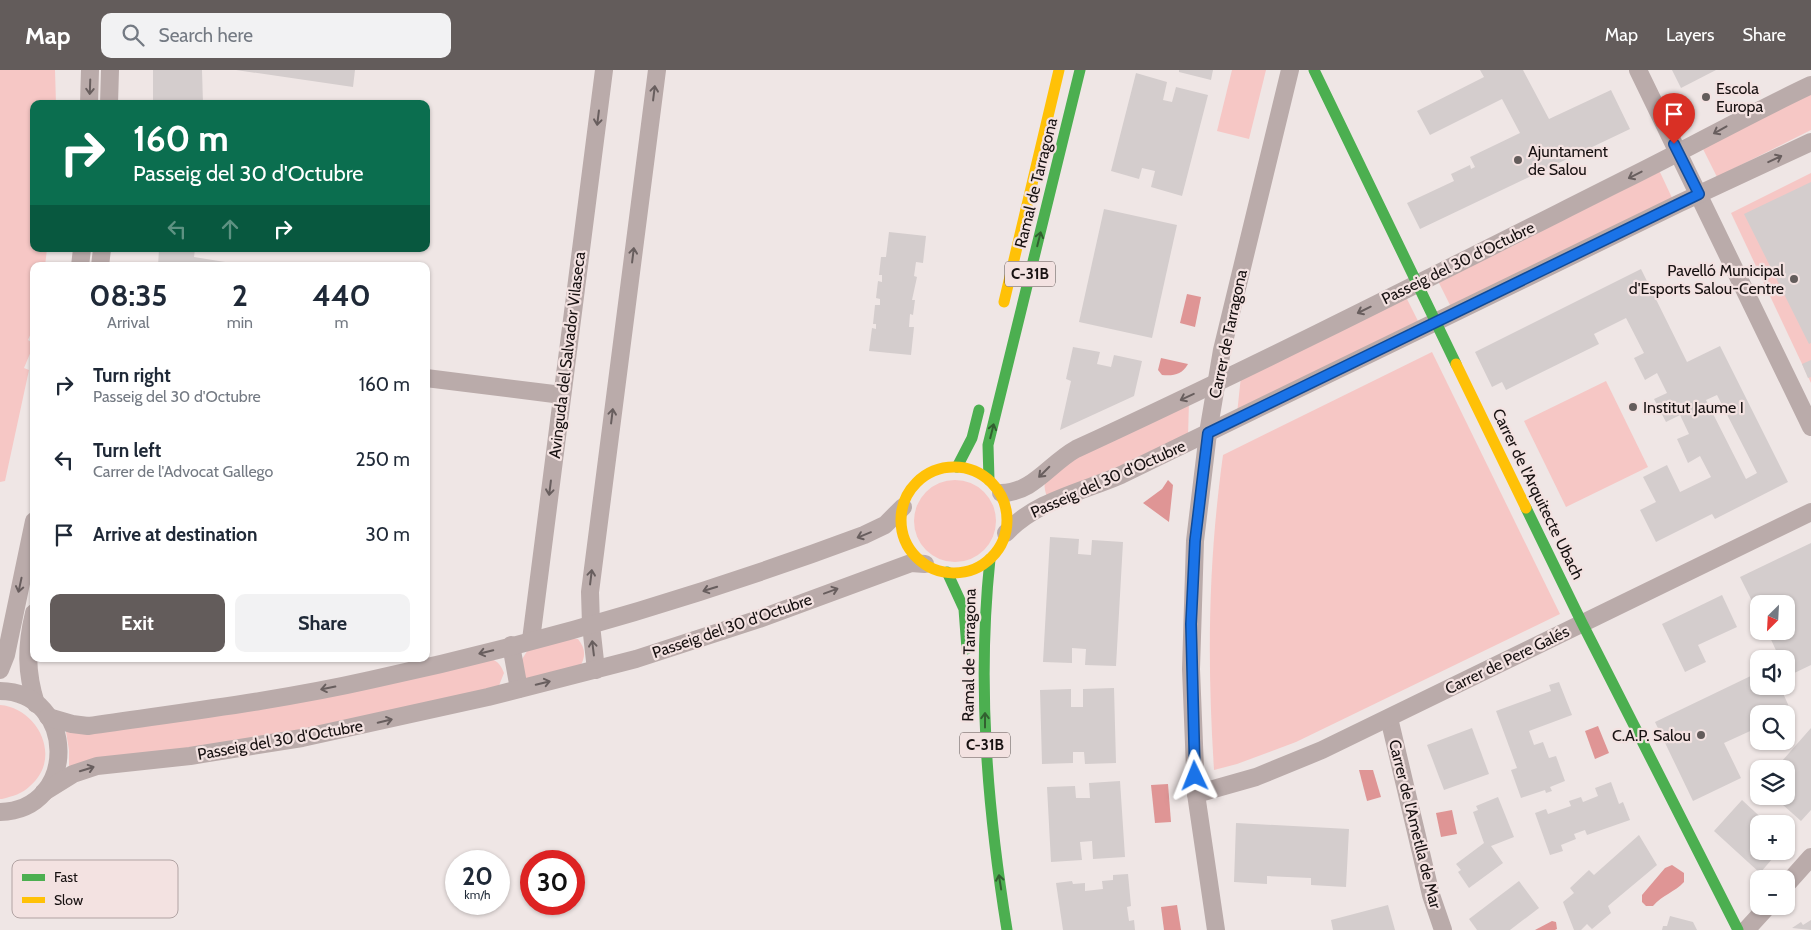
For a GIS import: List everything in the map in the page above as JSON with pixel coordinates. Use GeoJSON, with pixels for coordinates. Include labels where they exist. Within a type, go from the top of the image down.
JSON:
{"type":"FeatureCollection","features":[{"type":"Feature","properties":{"kind":"main road","name":"Ramal de Tarragona"},"geometry":{"type":"LineString","coordinates":[[1001,315],[1059,70]]}},
{"type":"Feature","properties":{"kind":"main road","name":"Ramal de Tarragona"},"geometry":{"type":"LineString","coordinates":[[990,480],[988,445],[1080,70]]}},
{"type":"Feature","properties":{"kind":"main road","name":"Carrer de l'Arquitecte Ubach"},"geometry":{"type":"LineString","coordinates":[[1314,70],[1582,624],[1738,930]]}},
{"type":"Feature","properties":{"kind":"main road"},"geometry":{"type":"LineString","coordinates":[[957,466],[972,438],[981,400]]}},
{"type":"Feature","properties":{"kind":"main road","name":"C-31B"},"geometry":{"type":"LineString","coordinates":[[957,466],[980,473],[990,480],[1001,493],[1006,506],[1006,533],[1000,547],[990,559],[970,570],[947,572],[925,564],[917,557],[905,539],[902,529],[903,507],[908,494],[917,482],[936,470],[957,466]]}},
{"type":"Feature","properties":{"kind":"main road","name":"Ramal de Tarragona"},"geometry":{"type":"LineString","coordinates":[[990,559],[985,605],[985,750],[994,849],[1008,930]]}},
{"type":"Feature","properties":{"kind":"main road","name":"Ramal de Tarragona"},"geometry":{"type":"LineString","coordinates":[[947,572],[964,605],[967,619],[967,665]]}},
{"type":"Feature","properties":{"kind":"street"},"geometry":{"type":"LineString","coordinates":[[89,100],[90,70]]}},
{"type":"Feature","properties":{"kind":"street"},"geometry":{"type":"LineString","coordinates":[[110,70],[110,100]]}},
{"type":"Feature","properties":{"kind":"street","name":"Avinguda del Salvador Vilaseca"},"geometry":{"type":"LineString","coordinates":[[531,640],[604,70]]}},
{"type":"Feature","properties":{"kind":"street"},"geometry":{"type":"LineString","coordinates":[[596,670],[591,626],[590,592],[657,70]]}},
{"type":"Feature","properties":{"kind":"street","name":"Carrer de Tarragona"},"geometry":{"type":"LineString","coordinates":[[1216,930],[1196,794],[1191,624],[1195,541],[1216,382],[1290,70]]}},
{"type":"Feature","properties":{"kind":"street"},"geometry":{"type":"LineString","coordinates":[[1638,70],[1811,428]]}},
{"type":"Feature","properties":{"kind":"street","name":"Passeig del 30 d'Octubre"},"geometry":{"type":"LineString","coordinates":[[1001,493],[1013,493],[1030,486],[1051,465],[1069,452],[1418,284],[1678,153],[1742,118],[1811,85]]}},
{"type":"Feature","properties":{"kind":"street","name":"Passeig del 30 d'Octubre"},"geometry":{"type":"LineString","coordinates":[[1006,533],[1021,518],[1038,508],[1121,475],[1699,194],[1811,142]]}},
{"type":"Feature","properties":{"kind":"street"},"geometry":{"type":"LineString","coordinates":[[430,378],[562,395]]}},
{"type":"Feature","properties":{"kind":"street"},"geometry":{"type":"LineString","coordinates":[[48,717],[72,724],[88,726],[228,706],[370,680],[591,626],[729,584],[864,536],[885,525],[903,507]]}},
{"type":"Feature","properties":{"kind":"street","name":"Carrer de Pere Galés"},"geometry":{"type":"LineString","coordinates":[[1196,794],[1256,777],[1389,718],[1811,512]]}},
{"type":"Feature","properties":{"kind":"street"},"geometry":{"type":"LineString","coordinates":[[0,670],[6,655],[30,539]]}},
{"type":"Feature","properties":{"kind":"street","name":"Passeig del 30 d'Octubre"},"geometry":{"type":"LineString","coordinates":[[0,812],[16,810],[26,806],[44,792],[74,774],[97,766],[190,756],[302,738],[519,690],[636,659],[759,619],[911,562],[925,564]]}},
{"type":"Feature","properties":{"kind":"street"},"geometry":{"type":"LineString","coordinates":[[30,636],[26,658],[30,684],[36,704]]}},
{"type":"Feature","properties":{"kind":"street"},"geometry":{"type":"LineString","coordinates":[[511,645],[519,690]]}},
{"type":"Feature","properties":{"kind":"street"},"geometry":{"type":"LineString","coordinates":[[0,691],[15,693],[36,704],[48,717],[57,735],[60,755],[55,775],[44,792]]}},
{"type":"Feature","properties":{"kind":"street","name":"Carrer de l'Ametlla de Mar"},"geometry":{"type":"LineString","coordinates":[[1389,718],[1431,895],[1443,930]]}},
{"type":"Feature","properties":{"kind":"street"},"geometry":{"type":"LineString","coordinates":[[1795,875],[1811,857]]}},
{"type":"Feature","properties":{"kind":"street"},"geometry":{"type":"LineString","coordinates":[[1746,930],[1760,915]]}},
{"type":"Feature","properties":{"kind":"shaded area"},"geometry":{"type":"Polygon","coordinates":[[[0,70],[55,70],[56,100],[30,100],[30,252],[47,252],[45,262],[30,262],[30,335],[28,340],[30,341],[30,354],[24,368],[29,370],[5,481],[0,482],[0,70]]]}},
{"type":"Feature","properties":{"kind":"shaded area"},"geometry":{"type":"Polygon","coordinates":[[[1232,70],[1266,70],[1249,139],[1217,131],[1232,70]]]}},
{"type":"Feature","properties":{"kind":"shaded area"},"geometry":{"type":"Polygon","coordinates":[[[1811,92],[1811,130],[1717,177],[1702,147],[1811,92]]]}},
{"type":"Feature","properties":{"kind":"shaded area"},"geometry":{"type":"Polygon","coordinates":[[[1659,170],[1673,200],[1451,307],[1436,277],[1659,170]]]}},
{"type":"Feature","properties":{"kind":"shaded area","name":"Pavelló Municipal d'Esports Salou-Centre"},"geometry":{"type":"Polygon","coordinates":[[[1811,173],[1811,383],[1731,213],[1811,173]]]}},
{"type":"Feature","properties":{"kind":"shaded area"},"geometry":{"type":"Polygon","coordinates":[[[1187,294],[1201,297],[1195,327],[1180,323],[1187,294]]]}},
{"type":"Feature","properties":{"kind":"shaded area"},"geometry":{"type":"Polygon","coordinates":[[[1405,295],[1420,325],[1237,414],[1241,376],[1405,295]]]}},
{"type":"Feature","properties":{"kind":"shaded area"},"geometry":{"type":"Polygon","coordinates":[[[1432,352],[1560,614],[1296,742],[1237,764],[1214,770],[1210,690],[1210,612],[1214,535],[1223,455],[1432,352]]]}},
{"type":"Feature","properties":{"kind":"shaded area"},"geometry":{"type":"Polygon","coordinates":[[[1161,358],[1188,364],[1177,374],[1162,375],[1158,370],[1161,358]]]}},
{"type":"Feature","properties":{"kind":"shaded area"},"geometry":{"type":"Polygon","coordinates":[[[1606,381],[1648,467],[1566,507],[1524,421],[1606,381]]]}},
{"type":"Feature","properties":{"kind":"shaded area"},"geometry":{"type":"Polygon","coordinates":[[[1189,401],[1188,437],[1048,499],[1045,483],[1053,469],[1189,401]]]}},
{"type":"Feature","properties":{"kind":"shaded area"},"geometry":{"type":"Polygon","coordinates":[[[955,480],[971,484],[984,492],[992,505],[996,521],[992,537],[984,550],[971,558],[955,562],[939,558],[926,550],[918,537],[914,521],[918,505],[926,492],[939,484],[955,480]]]}},
{"type":"Feature","properties":{"kind":"shaded area"},"geometry":{"type":"Polygon","coordinates":[[[1168,480],[1173,485],[1169,522],[1143,503],[1162,489],[1168,480]]]}},
{"type":"Feature","properties":{"kind":"shaded area"},"geometry":{"type":"Polygon","coordinates":[[[569,638],[578,639],[583,646],[584,657],[579,668],[532,681],[524,677],[521,661],[529,648],[569,638]]]}},
{"type":"Feature","properties":{"kind":"shaded area"},"geometry":{"type":"Polygon","coordinates":[[[486,658],[498,662],[504,673],[498,688],[340,726],[69,767],[66,732],[71,729],[486,658]]]}},
{"type":"Feature","properties":{"kind":"shaded area"},"geometry":{"type":"Polygon","coordinates":[[[0,705],[14,708],[25,715],[42,736],[45,749],[45,762],[40,775],[21,793],[2,799],[0,799],[0,705]]]}},
{"type":"Feature","properties":{"kind":"shaded area"},"geometry":{"type":"Polygon","coordinates":[[[1598,726],[1609,753],[1595,759],[1585,731],[1598,726]]]}},
{"type":"Feature","properties":{"kind":"shaded area"},"geometry":{"type":"Polygon","coordinates":[[[1359,770],[1373,770],[1381,797],[1367,801],[1359,770]]]}},
{"type":"Feature","properties":{"kind":"shaded area"},"geometry":{"type":"Polygon","coordinates":[[[1168,784],[1171,822],[1155,823],[1151,785],[1168,784]]]}},
{"type":"Feature","properties":{"kind":"shaded area"},"geometry":{"type":"Polygon","coordinates":[[[1452,810],[1457,834],[1441,837],[1436,813],[1452,810]]]}},
{"type":"Feature","properties":{"kind":"shaded area"},"geometry":{"type":"Polygon","coordinates":[[[1672,865],[1684,873],[1684,882],[1653,906],[1646,906],[1642,902],[1642,895],[1665,868],[1672,865]]]}},
{"type":"Feature","properties":{"kind":"shaded area"},"geometry":{"type":"Polygon","coordinates":[[[1177,905],[1181,930],[1164,930],[1161,907],[1177,905]]]}},
{"type":"Feature","properties":{"kind":"shaded area"},"geometry":{"type":"Polygon","coordinates":[[[1552,921],[1556,922],[1557,929],[1535,930],[1552,921]]]}},
{"type":"Feature","properties":{"kind":"building"},"geometry":{"type":"Polygon","coordinates":[[[153,70],[202,70],[203,100],[153,100],[153,70]]]}},
{"type":"Feature","properties":{"kind":"building"},"geometry":{"type":"Polygon","coordinates":[[[236,70],[355,70],[353,87],[236,70]]]}},
{"type":"Feature","properties":{"kind":"building"},"geometry":{"type":"Polygon","coordinates":[[[1179,70],[1213,70],[1211,80],[1179,72],[1179,70]]]}},
{"type":"Feature","properties":{"kind":"building","name":"Ajuntament de Salou"},"geometry":{"type":"Polygon","coordinates":[[[1480,70],[1523,70],[1549,119],[1611,90],[1630,129],[1420,229],[1407,203],[1454,181],[1451,174],[1470,165],[1471,169],[1475,167],[1470,157],[1520,133],[1502,99],[1430,135],[1417,111],[1484,77],[1480,70]]]}},
{"type":"Feature","properties":{"kind":"building"},"geometry":{"type":"Polygon","coordinates":[[[1672,70],[1716,70],[1681,88],[1672,70]]]}},
{"type":"Feature","properties":{"kind":"building"},"geometry":{"type":"Polygon","coordinates":[[[1136,73],[1167,82],[1163,100],[1172,102],[1176,87],[1208,95],[1182,196],[1151,187],[1155,171],[1142,168],[1139,179],[1111,171],[1136,73]]]}},
{"type":"Feature","properties":{"kind":"building","name":"Pavelló Municipal d'Esports Salou-Centre"},"geometry":{"type":"Polygon","coordinates":[[[1811,182],[1811,343],[1809,344],[1744,214],[1811,182]]]}},
{"type":"Feature","properties":{"kind":"building"},"geometry":{"type":"Polygon","coordinates":[[[1104,209],[1177,225],[1152,338],[1079,322],[1104,209]]]}},
{"type":"Feature","properties":{"kind":"building"},"geometry":{"type":"Polygon","coordinates":[[[889,232],[926,236],[923,263],[916,262],[914,276],[917,277],[912,300],[915,300],[913,315],[910,314],[909,327],[914,327],[911,355],[869,351],[872,328],[876,329],[876,324],[873,324],[875,305],[880,305],[880,299],[876,298],[878,281],[882,282],[882,275],[879,275],[881,257],[886,257],[889,232]]]}},
{"type":"Feature","properties":{"kind":"building"},"geometry":{"type":"Polygon","coordinates":[[[159,252],[195,252],[194,257],[225,262],[158,262],[159,252]]]}},
{"type":"Feature","properties":{"kind":"building"},"geometry":{"type":"Polygon","coordinates":[[[1641,269],[1687,362],[1720,346],[1788,482],[1715,519],[1712,514],[1656,542],[1640,510],[1656,502],[1643,477],[1667,465],[1680,492],[1711,477],[1700,456],[1688,463],[1677,439],[1689,434],[1680,415],[1666,422],[1654,399],[1667,393],[1657,373],[1645,380],[1634,358],[1644,353],[1626,318],[1594,334],[1599,344],[1506,390],[1502,382],[1492,387],[1475,352],[1641,269]],[[1717,395],[1706,400],[1746,479],[1757,473],[1717,395]]]}},
{"type":"Feature","properties":{"kind":"building"},"geometry":{"type":"Polygon","coordinates":[[[1073,347],[1100,352],[1097,364],[1111,367],[1114,355],[1142,361],[1134,396],[1060,430],[1071,381],[1066,379],[1073,347]]]}},
{"type":"Feature","properties":{"kind":"building"},"geometry":{"type":"Polygon","coordinates":[[[1811,360],[1811,377],[1808,378],[1802,364],[1811,360]]]}},
{"type":"Feature","properties":{"kind":"building"},"geometry":{"type":"Polygon","coordinates":[[[1050,537],[1079,539],[1078,554],[1091,555],[1092,540],[1123,542],[1116,666],[1085,665],[1086,649],[1072,648],[1072,663],[1043,662],[1050,537]]]}},
{"type":"Feature","properties":{"kind":"building"},"geometry":{"type":"Polygon","coordinates":[[[1811,543],[1811,665],[1795,673],[1795,650],[1776,650],[1771,640],[1795,640],[1795,595],[1750,595],[1750,597],[1740,577],[1811,543]]]}},
{"type":"Feature","properties":{"kind":"building"},"geometry":{"type":"Polygon","coordinates":[[[1722,595],[1737,627],[1698,645],[1706,662],[1685,672],[1662,624],[1722,595]]]}},
{"type":"Feature","properties":{"kind":"building","name":"C.A.P. Salou"},"geometry":{"type":"Polygon","coordinates":[[[1750,676],[1750,695],[1784,695],[1788,705],[1750,705],[1750,731],[1724,743],[1741,778],[1693,801],[1655,722],[1750,676]]]}},
{"type":"Feature","properties":{"kind":"building"},"geometry":{"type":"Polygon","coordinates":[[[1559,682],[1572,715],[1529,731],[1534,745],[1543,742],[1549,758],[1556,756],[1565,781],[1550,787],[1552,791],[1546,793],[1545,790],[1521,798],[1511,770],[1517,768],[1496,711],[1551,691],[1549,685],[1559,682]]]}},
{"type":"Feature","properties":{"kind":"building"},"geometry":{"type":"Polygon","coordinates":[[[1114,688],[1116,763],[1085,764],[1084,752],[1073,752],[1073,763],[1042,764],[1040,690],[1071,689],[1071,707],[1083,707],[1083,689],[1114,688]]]}},
{"type":"Feature","properties":{"kind":"building"},"geometry":{"type":"Polygon","coordinates":[[[1472,728],[1489,774],[1444,790],[1427,745],[1472,728]]]}},
{"type":"Feature","properties":{"kind":"building"},"geometry":{"type":"Polygon","coordinates":[[[1811,728],[1811,810],[1801,821],[1783,805],[1795,805],[1795,760],[1783,760],[1792,750],[1795,750],[1795,746],[1811,728]]]}},
{"type":"Feature","properties":{"kind":"building"},"geometry":{"type":"Polygon","coordinates":[[[1120,781],[1125,857],[1093,859],[1092,841],[1080,842],[1082,860],[1051,862],[1047,787],[1075,786],[1076,798],[1090,798],[1089,783],[1120,781]]]}},
{"type":"Feature","properties":{"kind":"building"},"geometry":{"type":"Polygon","coordinates":[[[1611,782],[1619,804],[1623,802],[1630,820],[1587,835],[1585,830],[1574,834],[1576,839],[1561,845],[1563,851],[1550,855],[1535,813],[1546,809],[1548,814],[1571,806],[1569,801],[1581,797],[1583,802],[1598,796],[1595,788],[1611,782]]]}},
{"type":"Feature","properties":{"kind":"building"},"geometry":{"type":"Polygon","coordinates":[[[1498,797],[1514,837],[1491,846],[1503,863],[1469,888],[1458,872],[1461,870],[1456,864],[1484,843],[1473,812],[1478,810],[1476,806],[1498,797]]]}},
{"type":"Feature","properties":{"kind":"building"},"geometry":{"type":"Polygon","coordinates":[[[1742,800],[1758,815],[1750,815],[1750,860],[1771,860],[1763,870],[1757,870],[1714,831],[1742,800]]]}},
{"type":"Feature","properties":{"kind":"building"},"geometry":{"type":"Polygon","coordinates":[[[1236,823],[1349,829],[1346,887],[1311,885],[1311,878],[1267,876],[1267,884],[1234,882],[1236,823]]]}},
{"type":"Feature","properties":{"kind":"building"},"geometry":{"type":"Polygon","coordinates":[[[1639,835],[1657,865],[1608,906],[1611,913],[1592,929],[1587,924],[1581,930],[1574,930],[1563,902],[1574,893],[1570,888],[1589,870],[1594,875],[1639,835]]]}},
{"type":"Feature","properties":{"kind":"building"},"geometry":{"type":"Polygon","coordinates":[[[1128,874],[1131,906],[1127,907],[1129,921],[1134,920],[1135,930],[1063,930],[1056,883],[1072,881],[1073,884],[1085,883],[1085,891],[1103,889],[1102,881],[1113,880],[1113,875],[1128,874]]]}},
{"type":"Feature","properties":{"kind":"building"},"geometry":{"type":"Polygon","coordinates":[[[1519,881],[1539,908],[1510,930],[1477,930],[1469,919],[1519,881]]]}},
{"type":"Feature","properties":{"kind":"building"},"geometry":{"type":"Polygon","coordinates":[[[1388,905],[1395,930],[1333,930],[1331,920],[1388,905]]]}},
{"type":"Feature","properties":{"kind":"building"},"geometry":{"type":"Polygon","coordinates":[[[1670,916],[1693,922],[1697,930],[1662,930],[1663,926],[1667,926],[1670,916]]]}},
{"type":"Feature","properties":{"kind":"building"},"geometry":{"type":"Polygon","coordinates":[[[1811,920],[1811,930],[1792,928],[1801,922],[1803,925],[1811,920]]]}},
{"type":"Feature","properties":{"kind":"traffic: fast"},"geometry":{"type":"LineString","coordinates":[[989,480],[988,445],[1080,70]]}},
{"type":"Feature","properties":{"kind":"traffic: fast"},"geometry":{"type":"LineString","coordinates":[[1314,70],[1456,364]]}},
{"type":"Feature","properties":{"kind":"traffic: fast"},"geometry":{"type":"LineString","coordinates":[[957,467],[972,438],[979,410]]}},
{"type":"Feature","properties":{"kind":"traffic: fast"},"geometry":{"type":"LineString","coordinates":[[1526,508],[1582,623],[1738,930]]}},
{"type":"Feature","properties":{"kind":"traffic: fast"},"geometry":{"type":"LineString","coordinates":[[990,559],[984,652],[986,745],[994,838],[1007,930]]}},
{"type":"Feature","properties":{"kind":"traffic: fast"},"geometry":{"type":"LineString","coordinates":[[947,572],[964,609],[967,649]]}},
{"type":"Feature","properties":{"kind":"traffic: slow"},"geometry":{"type":"LineString","coordinates":[[1004,302],[1059,70]]}},
{"type":"Feature","properties":{"kind":"traffic: slow"},"geometry":{"type":"LineString","coordinates":[[1456,364],[1526,508]]}},
{"type":"Feature","properties":{"kind":"traffic: slow"},"geometry":{"type":"LineString","coordinates":[[954,467],[974,471],[991,483],[1003,500],[1007,520],[1003,540],[991,557],[974,569],[954,573],[934,569],[917,557],[905,540],[901,520],[905,500],[917,483],[934,471],[954,467]]}},
{"type":"Feature","properties":{"kind":"place","name":"Escola Europa"},"geometry":{"type":"Point","coordinates":[1706,97]}},
{"type":"Feature","properties":{"kind":"place","name":"Ajuntament de Salou"},"geometry":{"type":"Point","coordinates":[1518,160]}},
{"type":"Feature","properties":{"kind":"place","name":"Pavelló Municipal d'Esports Salou-Centre"},"geometry":{"type":"Point","coordinates":[1794,279]}},
{"type":"Feature","properties":{"kind":"place","name":"Institut Jaume I"},"geometry":{"type":"Point","coordinates":[1633,407]}},
{"type":"Feature","properties":{"kind":"place","name":"C.A.P. Salou"},"geometry":{"type":"Point","coordinates":[1701,735]}},
{"type":"Feature","properties":{"kind":"route"},"geometry":{"type":"LineString","coordinates":[[1195,776],[1191,624],[1195,541],[1208,433],[1699,194],[1674,144]]}}]}
